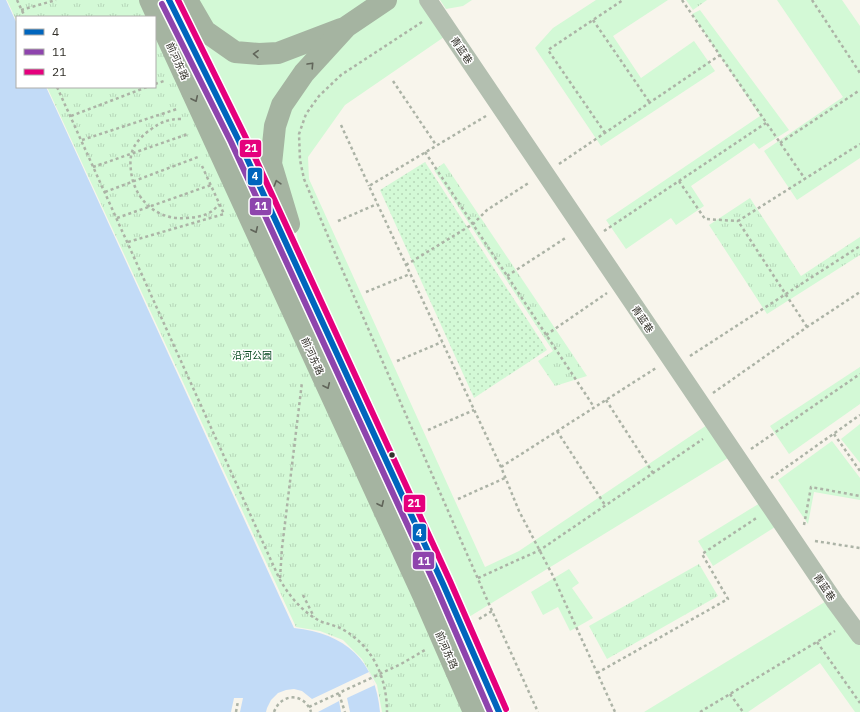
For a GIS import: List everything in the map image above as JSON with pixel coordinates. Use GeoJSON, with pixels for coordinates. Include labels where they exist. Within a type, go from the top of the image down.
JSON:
{"type":"FeatureCollection","features":[{"type":"Feature","properties":{"kind":"main road","name":"前河东路"},"geometry":{"type":"LineString","coordinates":[[150,0],[417,581],[474,712]]}},
{"type":"Feature","properties":{"kind":"main road","name":"前河东路"},"geometry":{"type":"LineString","coordinates":[[170,0],[223,108],[444,584],[499,712]]}},
{"type":"Feature","properties":{"kind":"main road"},"geometry":{"type":"LineString","coordinates":[[187,0],[204,31],[235,52],[259,54],[278,53],[346,27],[386,0]]}},
{"type":"Feature","properties":{"kind":"main road"},"geometry":{"type":"LineString","coordinates":[[294,262],[288,220],[271,164],[274,126],[282,105],[304,73],[346,27]]}},
{"type":"Feature","properties":{"kind":"street","name":"青蓝巷"},"geometry":{"type":"LineString","coordinates":[[432,6],[500,107],[538,177],[590,240],[771,508],[860,636]]}},
{"type":"Feature","properties":{"kind":"path"},"geometry":{"type":"LineString","coordinates":[[17,0],[24,16]]}},
{"type":"Feature","properties":{"kind":"path"},"geometry":{"type":"LineString","coordinates":[[21,10],[56,0]]}},
{"type":"Feature","properties":{"kind":"path"},"geometry":{"type":"LineString","coordinates":[[604,133],[548,50],[623,0]]}},
{"type":"Feature","properties":{"kind":"path"},"geometry":{"type":"LineString","coordinates":[[682,0],[805,179]]}},
{"type":"Feature","properties":{"kind":"path"},"geometry":{"type":"LineString","coordinates":[[812,0],[860,73]]}},
{"type":"Feature","properties":{"kind":"path"},"geometry":{"type":"LineString","coordinates":[[432,6],[341,75],[319,96],[306,114],[300,134],[300,160],[304,179],[538,712]]}},
{"type":"Feature","properties":{"kind":"path"},"geometry":{"type":"LineString","coordinates":[[593,20],[650,103]]}},
{"type":"Feature","properties":{"kind":"path"},"geometry":{"type":"LineString","coordinates":[[406,265],[473,224],[487,210],[720,56]]}},
{"type":"Feature","properties":{"kind":"path"},"geometry":{"type":"LineString","coordinates":[[393,80],[436,145]]}},
{"type":"Feature","properties":{"kind":"path"},"geometry":{"type":"LineString","coordinates":[[156,84],[164,81],[166,86]]}},
{"type":"Feature","properties":{"kind":"path"},"geometry":{"type":"LineString","coordinates":[[57,88],[279,578],[286,591],[301,608],[314,617],[342,629],[353,636],[371,654],[381,674],[388,712]]}},
{"type":"Feature","properties":{"kind":"path"},"geometry":{"type":"LineString","coordinates":[[71,116],[144,88]]}},
{"type":"Feature","properties":{"kind":"path"},"geometry":{"type":"LineString","coordinates":[[780,143],[860,90]]}},
{"type":"Feature","properties":{"kind":"path"},"geometry":{"type":"LineString","coordinates":[[369,186],[500,107]]}},
{"type":"Feature","properties":{"kind":"path"},"geometry":{"type":"LineString","coordinates":[[82,140],[177,108],[183,124]]}},
{"type":"Feature","properties":{"kind":"path"},"geometry":{"type":"LineString","coordinates":[[181,118],[169,119],[158,124],[145,134],[134,146],[130,164],[133,181],[138,194],[145,204],[162,216],[179,219],[199,217],[210,213],[219,203]]}},
{"type":"Feature","properties":{"kind":"path"},"geometry":{"type":"LineString","coordinates":[[590,240],[766,123]]}},
{"type":"Feature","properties":{"kind":"path"},"geometry":{"type":"LineString","coordinates":[[341,125],[474,410],[519,511],[552,574],[615,712]]}},
{"type":"Feature","properties":{"kind":"path"},"geometry":{"type":"LineString","coordinates":[[186,129],[190,140]]}},
{"type":"Feature","properties":{"kind":"path"},"geometry":{"type":"LineString","coordinates":[[93,167],[188,134]]}},
{"type":"Feature","properties":{"kind":"path"},"geometry":{"type":"LineString","coordinates":[[679,181],[705,219],[738,221],[860,144]]}},
{"type":"Feature","properties":{"kind":"path"},"geometry":{"type":"LineString","coordinates":[[128,242],[224,214],[196,151]]}},
{"type":"Feature","properties":{"kind":"path"},"geometry":{"type":"LineString","coordinates":[[425,152],[594,407]]}},
{"type":"Feature","properties":{"kind":"path"},"geometry":{"type":"LineString","coordinates":[[105,192],[198,157]]}},
{"type":"Feature","properties":{"kind":"path"},"geometry":{"type":"LineString","coordinates":[[117,218],[211,185]]}},
{"type":"Feature","properties":{"kind":"path"},"geometry":{"type":"LineString","coordinates":[[338,221],[377,204]]}},
{"type":"Feature","properties":{"kind":"path"},"geometry":{"type":"LineString","coordinates":[[738,221],[807,327]]}},
{"type":"Feature","properties":{"kind":"path"},"geometry":{"type":"LineString","coordinates":[[507,276],[569,236]]}},
{"type":"Feature","properties":{"kind":"path"},"geometry":{"type":"LineString","coordinates":[[690,356],[860,246]]}},
{"type":"Feature","properties":{"kind":"path"},"geometry":{"type":"LineString","coordinates":[[366,292],[410,274]]}},
{"type":"Feature","properties":{"kind":"path"},"geometry":{"type":"LineString","coordinates":[[700,403],[807,327],[860,292]]}},
{"type":"Feature","properties":{"kind":"path"},"geometry":{"type":"LineString","coordinates":[[546,334],[607,293]]}},
{"type":"Feature","properties":{"kind":"path"},"geometry":{"type":"LineString","coordinates":[[397,361],[442,342]]}},
{"type":"Feature","properties":{"kind":"path"},"geometry":{"type":"LineString","coordinates":[[500,467],[670,359]]}},
{"type":"Feature","properties":{"kind":"path"},"geometry":{"type":"LineString","coordinates":[[738,458],[860,374]]}},
{"type":"Feature","properties":{"kind":"path"},"geometry":{"type":"LineString","coordinates":[[279,578],[303,379]]}},
{"type":"Feature","properties":{"kind":"path"},"geometry":{"type":"LineString","coordinates":[[606,400],[653,473]]}},
{"type":"Feature","properties":{"kind":"path"},"geometry":{"type":"LineString","coordinates":[[428,430],[474,410]]}},
{"type":"Feature","properties":{"kind":"path"},"geometry":{"type":"LineString","coordinates":[[758,488],[860,415]]}},
{"type":"Feature","properties":{"kind":"path"},"geometry":{"type":"LineString","coordinates":[[556,431],[605,505]]}},
{"type":"Feature","properties":{"kind":"path"},"geometry":{"type":"LineString","coordinates":[[834,434],[860,471]]}},
{"type":"Feature","properties":{"kind":"path"},"geometry":{"type":"LineString","coordinates":[[478,578],[540,550],[704,438]]}},
{"type":"Feature","properties":{"kind":"path"},"geometry":{"type":"LineString","coordinates":[[458,499],[505,478]]}},
{"type":"Feature","properties":{"kind":"path"},"geometry":{"type":"LineString","coordinates":[[804,525],[811,487],[860,496]]}},
{"type":"Feature","properties":{"kind":"path"},"geometry":{"type":"LineString","coordinates":[[597,673],[728,599],[702,554],[771,508]]}},
{"type":"Feature","properties":{"kind":"path"},"geometry":{"type":"LineString","coordinates":[[815,541],[860,548]]}},
{"type":"Feature","properties":{"kind":"path"},"geometry":{"type":"LineString","coordinates":[[303,595],[314,617]]}},
{"type":"Feature","properties":{"kind":"path"},"geometry":{"type":"LineString","coordinates":[[700,712],[850,622]]}},
{"type":"Feature","properties":{"kind":"path"},"geometry":{"type":"LineString","coordinates":[[817,642],[860,703]]}},
{"type":"Feature","properties":{"kind":"path"},"geometry":{"type":"LineString","coordinates":[[309,707],[381,674],[426,650]]}},
{"type":"Feature","properties":{"kind":"path"},"geometry":{"type":"LineString","coordinates":[[339,694],[345,712]]}},
{"type":"Feature","properties":{"kind":"path"},"geometry":{"type":"LineString","coordinates":[[730,694],[742,712]]}},
{"type":"Feature","properties":{"kind":"path"},"geometry":{"type":"LineString","coordinates":[[274,712],[281,701],[292,697],[299,698],[304,701],[311,712]]}},
{"type":"Feature","properties":{"kind":"path"},"geometry":{"type":"LineString","coordinates":[[236,712],[238,701]]}},
{"type":"Feature","properties":{"kind":"green space","name":"沿河公园"},"geometry":{"type":"Polygon","coordinates":[[[7,0],[165,0],[496,712],[382,712],[377,685],[362,659],[343,640],[320,631],[296,627],[47,88],[156,88],[156,16],[16,16],[16,20],[7,0]]]}},
{"type":"Feature","properties":{"kind":"green space"},"geometry":{"type":"Polygon","coordinates":[[[189,0],[383,0],[278,52],[236,50],[189,0]]]}},
{"type":"Feature","properties":{"kind":"green space"},"geometry":{"type":"Polygon","coordinates":[[[394,0],[422,0],[447,35],[345,105],[308,157],[309,179],[485,567],[519,551],[707,425],[728,458],[464,620],[301,260],[294,218],[275,162],[288,106],[350,31],[394,0]]]}},
{"type":"Feature","properties":{"kind":"green space"},"geometry":{"type":"Polygon","coordinates":[[[440,0],[472,0],[463,6],[446,9],[440,0]]]}},
{"type":"Feature","properties":{"kind":"green space"},"geometry":{"type":"Polygon","coordinates":[[[596,0],[668,0],[613,36],[641,78],[694,41],[715,71],[601,146],[535,48],[553,28],[596,0]]]}},
{"type":"Feature","properties":{"kind":"green space"},"geometry":{"type":"Polygon","coordinates":[[[686,0],[707,0],[693,10],[686,0]]]}},
{"type":"Feature","properties":{"kind":"green space"},"geometry":{"type":"Polygon","coordinates":[[[777,0],[842,0],[860,26],[860,158],[797,200],[764,151],[843,97],[777,0]]]}},
{"type":"Feature","properties":{"kind":"green space"},"geometry":{"type":"Polygon","coordinates":[[[700,10],[789,130],[759,149],[754,143],[691,186],[704,206],[676,225],[671,218],[626,249],[606,220],[760,116],[692,14],[700,10]]]}},
{"type":"Feature","properties":{"kind":"green space"},"geometry":{"type":"Polygon","coordinates":[[[202,33],[231,53],[338,33],[301,70],[268,164],[256,171],[195,45],[202,33]]]}},
{"type":"Feature","properties":{"kind":"green space"},"geometry":{"type":"Polygon","coordinates":[[[425,162],[547,350],[474,398],[380,190],[425,162]]]}},
{"type":"Feature","properties":{"kind":"green space"},"geometry":{"type":"Polygon","coordinates":[[[444,163],[587,376],[555,386],[538,361],[553,351],[434,170],[444,163]]]}},
{"type":"Feature","properties":{"kind":"green space"},"geometry":{"type":"Polygon","coordinates":[[[750,198],[801,276],[860,237],[860,255],[767,314],[709,225],[750,198]]]}},
{"type":"Feature","properties":{"kind":"green space"},"geometry":{"type":"Polygon","coordinates":[[[860,367],[860,404],[789,454],[770,426],[860,367]]]}},
{"type":"Feature","properties":{"kind":"green space"},"geometry":{"type":"Polygon","coordinates":[[[860,424],[860,463],[841,439],[860,424]]]}},
{"type":"Feature","properties":{"kind":"green space"},"geometry":{"type":"Polygon","coordinates":[[[832,441],[860,478],[860,500],[814,492],[808,524],[778,480],[832,441]]]}},
{"type":"Feature","properties":{"kind":"green space"},"geometry":{"type":"Polygon","coordinates":[[[760,503],[775,527],[713,566],[698,541],[760,503]]]}},
{"type":"Feature","properties":{"kind":"green space"},"geometry":{"type":"Polygon","coordinates":[[[699,564],[718,596],[607,659],[589,626],[699,564]]]}},
{"type":"Feature","properties":{"kind":"green space"},"geometry":{"type":"Polygon","coordinates":[[[569,569],[579,583],[572,588],[593,618],[570,631],[558,607],[543,615],[531,592],[569,569]]]}},
{"type":"Feature","properties":{"kind":"green space"},"geometry":{"type":"Polygon","coordinates":[[[828,600],[860,645],[860,712],[855,712],[820,663],[748,712],[644,712],[828,600]]]}},
{"type":"Feature","properties":{"kind":"water"},"geometry":{"type":"Polygon","coordinates":[[[0,0],[6,0],[16,22],[16,88],[46,88],[294,628],[312,631],[328,636],[343,643],[355,653],[364,664],[372,678],[377,694],[380,712],[0,712],[0,0]]]}},
{"type":"Feature","properties":{"kind":"pier"},"geometry":{"type":"Polygon","coordinates":[[[369,672],[375,685],[347,698],[350,712],[341,712],[339,701],[318,712],[266,712],[271,700],[278,693],[294,689],[302,691],[312,699],[369,672]]]}},
{"type":"Feature","properties":{"kind":"pier"},"geometry":{"type":"Polygon","coordinates":[[[234,698],[243,698],[240,712],[231,712],[234,698]]]}},
{"type":"Feature","properties":{"kind":"transit line","name":"4"},"geometry":{"type":"LineString","coordinates":[[169,0],[238,139],[443,584],[499,712]]}},
{"type":"Feature","properties":{"kind":"transit line","name":"21"},"geometry":{"type":"LineString","coordinates":[[178,0],[245,136],[450,581],[506,709]]}},
{"type":"Feature","properties":{"kind":"transit line","name":"11"},"geometry":{"type":"LineString","coordinates":[[162,4],[231,142],[436,587],[490,712]]}}]}
